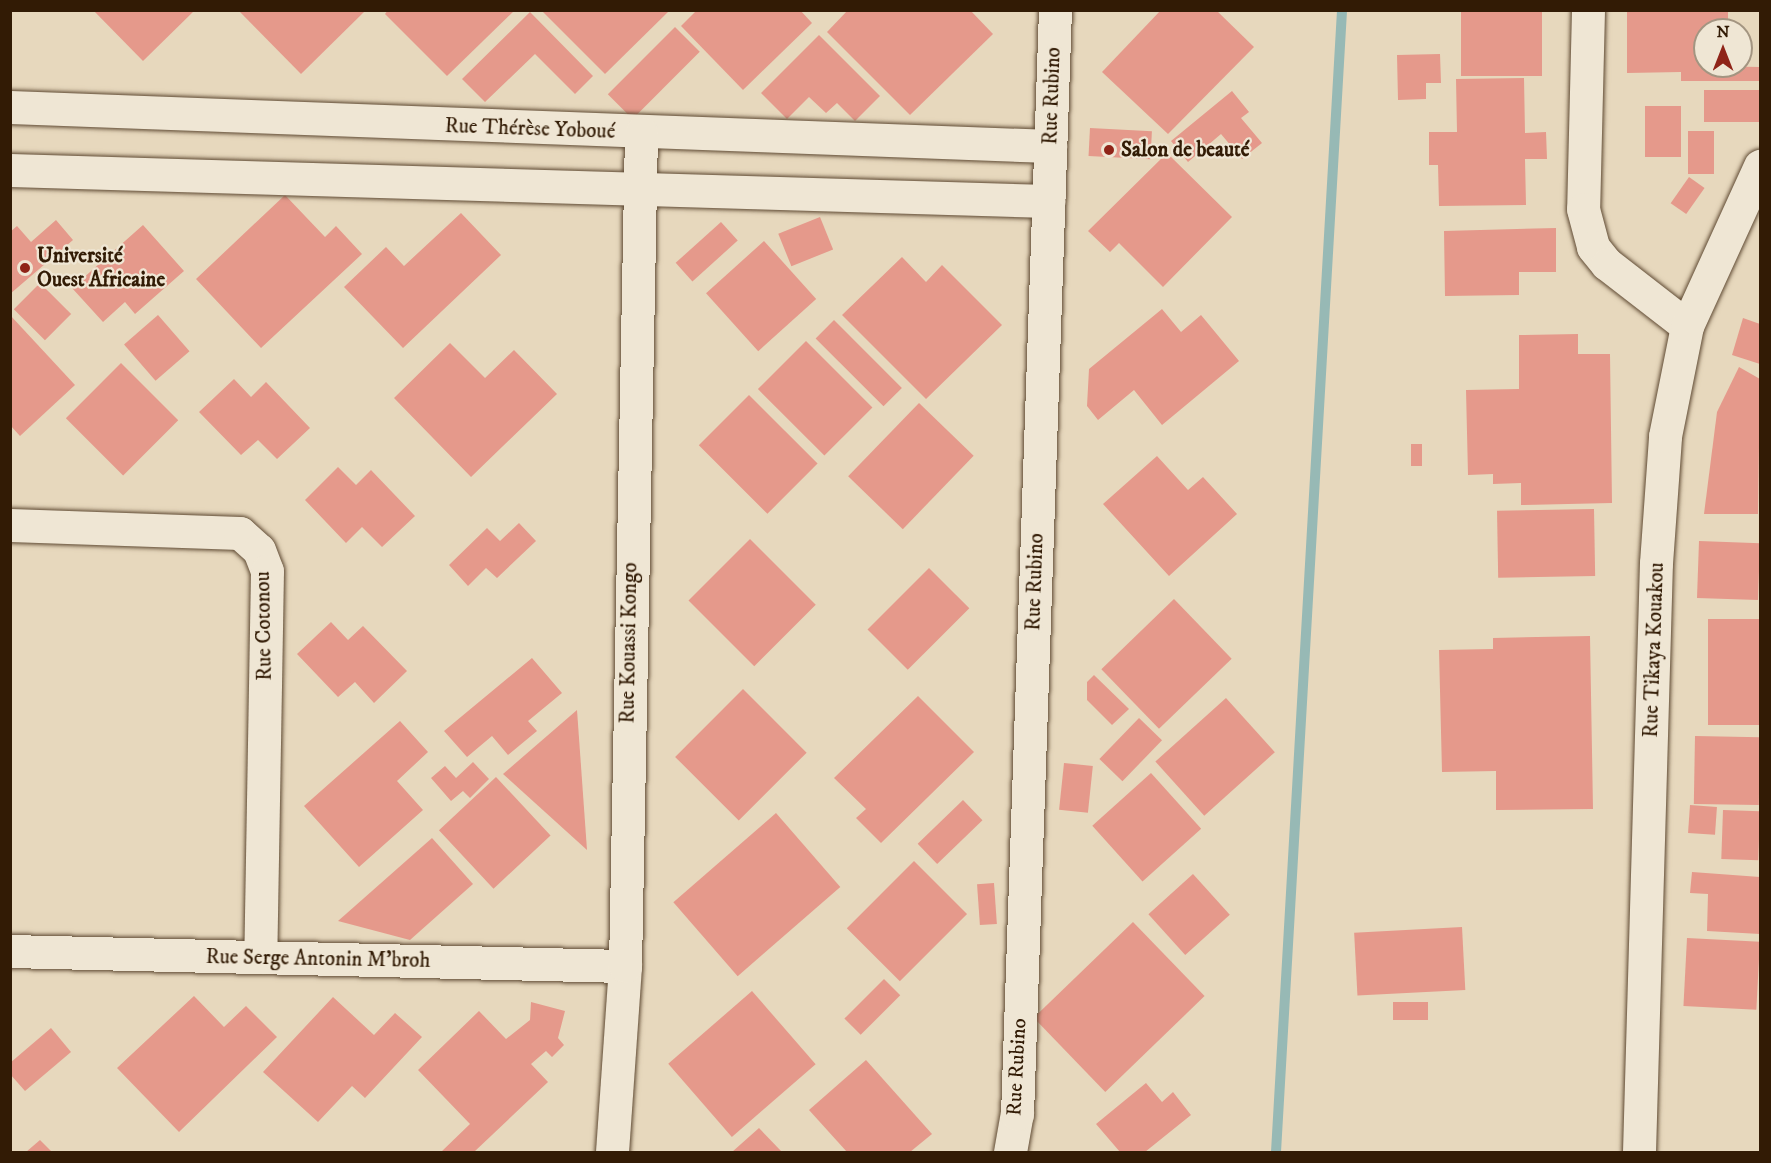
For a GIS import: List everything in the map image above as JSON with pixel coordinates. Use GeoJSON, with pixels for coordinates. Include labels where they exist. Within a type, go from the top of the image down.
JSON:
{"type":"FeatureCollection","features":[{"type":"Feature","properties":{"kind":"street","name":"Rue Rubino"},"geometry":{"type":"LineString","coordinates":[[1010,1152],[1017,1114],[1055,10]]}},
{"type":"Feature","properties":{"kind":"street"},"geometry":{"type":"LineString","coordinates":[[1588,10],[1583,209],[1593,247],[1607,264],[1688,326]]}},
{"type":"Feature","properties":{"kind":"street","name":"Rue Thérèse Yoboué"},"geometry":{"type":"LineString","coordinates":[[10,107],[641,133],[1050,146]]}},
{"type":"Feature","properties":{"kind":"street","name":"Rue Kouassi Kongo"},"geometry":{"type":"LineString","coordinates":[[612,1152],[625,966],[642,193],[641,133]]}},
{"type":"Feature","properties":{"kind":"street","name":"Rue Tikaya Kouakou"},"geometry":{"type":"LineString","coordinates":[[1639,1152],[1656,564],[1665,436],[1688,326],[1761,166]]}},
{"type":"Feature","properties":{"kind":"street"},"geometry":{"type":"LineString","coordinates":[[10,170],[642,193],[1049,201]]}},
{"type":"Feature","properties":{"kind":"street","name":"Rue Cotonou"},"geometry":{"type":"LineString","coordinates":[[10,525],[240,533],[259,550],[267,571],[260,957]]}},
{"type":"Feature","properties":{"kind":"street","name":"Rue Serge Antonin M'broh"},"geometry":{"type":"LineString","coordinates":[[10,951],[625,966]]}},
{"type":"Feature","properties":{"kind":"building"},"geometry":{"type":"Polygon","coordinates":[[[93,10],[195,10],[143,61],[93,10]]]}},
{"type":"Feature","properties":{"kind":"building"},"geometry":{"type":"Polygon","coordinates":[[[238,10],[366,10],[301,74],[238,10]]]}},
{"type":"Feature","properties":{"kind":"building"},"geometry":{"type":"Polygon","coordinates":[[[388,10],[515,10],[447,76],[385,14],[388,10]]]}},
{"type":"Feature","properties":{"kind":"building"},"geometry":{"type":"Polygon","coordinates":[[[541,10],[670,10],[605,74],[541,10]]]}},
{"type":"Feature","properties":{"kind":"building"},"geometry":{"type":"Polygon","coordinates":[[[697,10],[800,10],[812,23],[743,90],[681,26],[697,10]]]}},
{"type":"Feature","properties":{"kind":"building"},"geometry":{"type":"Polygon","coordinates":[[[848,10],[970,10],[993,34],[910,115],[827,32],[848,10]]]}},
{"type":"Feature","properties":{"kind":"building"},"geometry":{"type":"Polygon","coordinates":[[[1161,10],[1216,10],[1254,47],[1168,134],[1102,72],[1161,10]]]}},
{"type":"Feature","properties":{"kind":"building"},"geometry":{"type":"Polygon","coordinates":[[[1461,10],[1542,10],[1542,76],[1461,76],[1461,10]]]}},
{"type":"Feature","properties":{"kind":"building"},"geometry":{"type":"Polygon","coordinates":[[[1627,10],[1728,10],[1728,18],[1693,18],[1693,78],[1753,78],[1753,67],[1760,67],[1760,81],[1681,81],[1681,72],[1627,73],[1627,10]]]}},
{"type":"Feature","properties":{"kind":"building"},"geometry":{"type":"Polygon","coordinates":[[[530,12],[593,76],[575,94],[535,54],[485,102],[462,79],[530,12]]]}},
{"type":"Feature","properties":{"kind":"building"},"geometry":{"type":"Polygon","coordinates":[[[675,27],[700,52],[633,119],[608,94],[675,27]]]}},
{"type":"Feature","properties":{"kind":"building"},"geometry":{"type":"Polygon","coordinates":[[[819,35],[880,96],[855,121],[837,103],[826,113],[809,97],[787,119],[761,93],[819,35]]]}},
{"type":"Feature","properties":{"kind":"building"},"geometry":{"type":"Polygon","coordinates":[[[1440,54],[1441,83],[1426,83],[1426,99],[1398,100],[1397,55],[1440,54]]]}},
{"type":"Feature","properties":{"kind":"building"},"geometry":{"type":"Polygon","coordinates":[[[1524,78],[1525,133],[1546,132],[1547,159],[1525,159],[1526,205],[1439,206],[1438,165],[1429,165],[1429,132],[1457,132],[1456,79],[1524,78]]]}},
{"type":"Feature","properties":{"kind":"building"},"geometry":{"type":"Polygon","coordinates":[[[1704,90],[1760,90],[1760,122],[1704,122],[1704,90]]]}},
{"type":"Feature","properties":{"kind":"building"},"geometry":{"type":"Polygon","coordinates":[[[1232,91],[1249,112],[1241,118],[1262,143],[1242,159],[1221,134],[1188,162],[1171,141],[1232,91]]]}},
{"type":"Feature","properties":{"kind":"building"},"geometry":{"type":"Polygon","coordinates":[[[1645,106],[1681,106],[1681,157],[1645,157],[1645,106]]]}},
{"type":"Feature","properties":{"kind":"building"},"geometry":{"type":"Polygon","coordinates":[[[1090,128],[1152,131],[1150,159],[1089,156],[1090,128]]]}},
{"type":"Feature","properties":{"kind":"building"},"geometry":{"type":"Polygon","coordinates":[[[1688,131],[1714,131],[1714,174],[1688,174],[1688,131]]]}},
{"type":"Feature","properties":{"kind":"building"},"geometry":{"type":"Polygon","coordinates":[[[1167,153],[1232,217],[1163,287],[1119,243],[1110,252],[1088,231],[1167,153]]]}},
{"type":"Feature","properties":{"kind":"building"},"geometry":{"type":"Polygon","coordinates":[[[1689,177],[1705,188],[1686,214],[1671,203],[1689,177]]]}},
{"type":"Feature","properties":{"kind":"building"},"geometry":{"type":"Polygon","coordinates":[[[285,195],[325,237],[336,226],[362,254],[261,348],[196,279],[285,195]]]}},
{"type":"Feature","properties":{"kind":"building"},"geometry":{"type":"Polygon","coordinates":[[[461,213],[501,255],[403,348],[344,287],[386,247],[404,266],[461,213]]]}},
{"type":"Feature","properties":{"kind":"building"},"geometry":{"type":"Polygon","coordinates":[[[820,217],[833,249],[791,266],[778,234],[820,217]]]}},
{"type":"Feature","properties":{"kind":"building","name":"Université Ouest Africaine"},"geometry":{"type":"Polygon","coordinates":[[[56,220],[73,240],[10,294],[10,232],[17,226],[31,242],[56,220]]]}},
{"type":"Feature","properties":{"kind":"building"},"geometry":{"type":"Polygon","coordinates":[[[721,222],[738,241],[692,281],[676,263],[721,222]]]}},
{"type":"Feature","properties":{"kind":"building"},"geometry":{"type":"Polygon","coordinates":[[[143,225],[184,271],[135,314],[125,302],[103,322],[72,288],[143,225]]]}},
{"type":"Feature","properties":{"kind":"building"},"geometry":{"type":"Polygon","coordinates":[[[1556,228],[1556,272],[1519,272],[1519,295],[1445,296],[1444,231],[1556,228]]]}},
{"type":"Feature","properties":{"kind":"building"},"geometry":{"type":"Polygon","coordinates":[[[764,241],[816,299],[758,351],[706,293],[764,241]]]}},
{"type":"Feature","properties":{"kind":"building"},"geometry":{"type":"Polygon","coordinates":[[[902,257],[926,282],[942,265],[1002,325],[926,399],[842,315],[902,257]]]}},
{"type":"Feature","properties":{"kind":"building"},"geometry":{"type":"Polygon","coordinates":[[[40,283],[71,314],[45,340],[14,309],[40,283]]]}},
{"type":"Feature","properties":{"kind":"building"},"geometry":{"type":"Polygon","coordinates":[[[1162,309],[1181,332],[1201,315],[1239,361],[1162,425],[1134,390],[1098,420],[1087,406],[1089,369],[1162,309]]]}},
{"type":"Feature","properties":{"kind":"building"},"geometry":{"type":"Polygon","coordinates":[[[10,315],[75,385],[20,436],[10,425],[10,315]]]}},
{"type":"Feature","properties":{"kind":"building"},"geometry":{"type":"Polygon","coordinates":[[[158,315],[189,351],[156,381],[124,345],[158,315]]]}},
{"type":"Feature","properties":{"kind":"building"},"geometry":{"type":"Polygon","coordinates":[[[1743,318],[1760,324],[1760,364],[1732,355],[1743,318]]]}},
{"type":"Feature","properties":{"kind":"building"},"geometry":{"type":"Polygon","coordinates":[[[834,320],[902,388],[883,406],[816,338],[834,320]]]}},
{"type":"Feature","properties":{"kind":"building"},"geometry":{"type":"Polygon","coordinates":[[[1578,334],[1578,354],[1610,354],[1612,503],[1521,505],[1521,483],[1493,484],[1493,474],[1468,475],[1466,390],[1519,389],[1519,335],[1578,334]]]}},
{"type":"Feature","properties":{"kind":"building"},"geometry":{"type":"Polygon","coordinates":[[[806,341],[872,407],[824,456],[758,389],[806,341]]]}},
{"type":"Feature","properties":{"kind":"building"},"geometry":{"type":"Polygon","coordinates":[[[450,343],[485,378],[514,350],[557,394],[471,477],[394,398],[450,343]]]}},
{"type":"Feature","properties":{"kind":"building"},"geometry":{"type":"Polygon","coordinates":[[[121,363],[178,420],[123,475],[66,418],[121,363]]]}},
{"type":"Feature","properties":{"kind":"building"},"geometry":{"type":"Polygon","coordinates":[[[1739,367],[1760,379],[1758,514],[1704,514],[1717,412],[1739,367]]]}},
{"type":"Feature","properties":{"kind":"building"},"geometry":{"type":"Polygon","coordinates":[[[234,379],[251,397],[266,382],[310,428],[277,459],[258,440],[241,455],[199,412],[234,379]]]}},
{"type":"Feature","properties":{"kind":"building"},"geometry":{"type":"Polygon","coordinates":[[[749,395],[818,464],[767,514],[699,445],[749,395]]]}},
{"type":"Feature","properties":{"kind":"building"},"geometry":{"type":"Polygon","coordinates":[[[919,403],[974,456],[903,529],[848,476],[919,403]]]}},
{"type":"Feature","properties":{"kind":"building"},"geometry":{"type":"Polygon","coordinates":[[[1411,444],[1422,444],[1422,466],[1411,466],[1411,444]]]}},
{"type":"Feature","properties":{"kind":"building"},"geometry":{"type":"Polygon","coordinates":[[[1157,456],[1188,490],[1203,477],[1237,514],[1169,576],[1103,504],[1157,456]]]}},
{"type":"Feature","properties":{"kind":"building"},"geometry":{"type":"Polygon","coordinates":[[[338,467],[356,485],[371,470],[415,516],[382,547],[362,527],[346,543],[305,500],[338,467]]]}},
{"type":"Feature","properties":{"kind":"building"},"geometry":{"type":"Polygon","coordinates":[[[1594,509],[1595,576],[1498,578],[1497,511],[1594,509]]]}},
{"type":"Feature","properties":{"kind":"building"},"geometry":{"type":"Polygon","coordinates":[[[519,523],[536,541],[497,578],[486,568],[468,586],[449,565],[487,528],[500,541],[519,523]]]}},
{"type":"Feature","properties":{"kind":"building"},"geometry":{"type":"Polygon","coordinates":[[[750,539],[816,605],[754,666],[688,601],[750,539]]]}},
{"type":"Feature","properties":{"kind":"building"},"geometry":{"type":"Polygon","coordinates":[[[1699,541],[1760,543],[1758,600],[1697,598],[1699,541]]]}},
{"type":"Feature","properties":{"kind":"building"},"geometry":{"type":"Polygon","coordinates":[[[929,568],[969,608],[908,670],[867,630],[929,568]]]}},
{"type":"Feature","properties":{"kind":"building"},"geometry":{"type":"Polygon","coordinates":[[[1174,599],[1232,659],[1159,729],[1101,669],[1174,599]]]}},
{"type":"Feature","properties":{"kind":"building"},"geometry":{"type":"Polygon","coordinates":[[[1708,619],[1760,619],[1760,725],[1708,725],[1708,619]]]}},
{"type":"Feature","properties":{"kind":"building"},"geometry":{"type":"Polygon","coordinates":[[[331,622],[348,640],[363,626],[407,671],[374,703],[355,682],[338,697],[297,654],[331,622]]]}},
{"type":"Feature","properties":{"kind":"building"},"geometry":{"type":"Polygon","coordinates":[[[1590,636],[1593,809],[1496,810],[1496,771],[1442,772],[1439,650],[1493,649],[1493,638],[1590,636]]]}},
{"type":"Feature","properties":{"kind":"building"},"geometry":{"type":"Polygon","coordinates":[[[532,658],[562,693],[528,721],[537,731],[508,755],[492,736],[467,757],[444,731],[532,658]]]}},
{"type":"Feature","properties":{"kind":"building"},"geometry":{"type":"Polygon","coordinates":[[[1094,675],[1129,709],[1112,725],[1087,700],[1087,682],[1094,675]]]}},
{"type":"Feature","properties":{"kind":"building"},"geometry":{"type":"Polygon","coordinates":[[[743,689],[807,753],[739,821],[675,757],[743,689]]]}},
{"type":"Feature","properties":{"kind":"building"},"geometry":{"type":"Polygon","coordinates":[[[918,696],[974,752],[881,843],[856,818],[866,809],[834,778],[918,696]]]}},
{"type":"Feature","properties":{"kind":"building"},"geometry":{"type":"Polygon","coordinates":[[[1226,698],[1275,752],[1204,816],[1155,762],[1226,698]]]}},
{"type":"Feature","properties":{"kind":"building"},"geometry":{"type":"Polygon","coordinates":[[[577,710],[587,850],[503,774],[577,710]]]}},
{"type":"Feature","properties":{"kind":"building"},"geometry":{"type":"Polygon","coordinates":[[[1139,718],[1162,740],[1122,781],[1099,759],[1139,718]]]}},
{"type":"Feature","properties":{"kind":"building"},"geometry":{"type":"Polygon","coordinates":[[[400,721],[428,752],[397,781],[423,810],[359,867],[304,806],[400,721]]]}},
{"type":"Feature","properties":{"kind":"building"},"geometry":{"type":"Polygon","coordinates":[[[1695,736],[1760,737],[1759,805],[1694,804],[1695,736]]]}},
{"type":"Feature","properties":{"kind":"building"},"geometry":{"type":"Polygon","coordinates":[[[473,762],[489,779],[470,798],[463,791],[451,801],[431,778],[445,766],[456,778],[473,762]]]}},
{"type":"Feature","properties":{"kind":"building"},"geometry":{"type":"Polygon","coordinates":[[[1064,763],[1093,766],[1088,813],[1059,810],[1064,763]]]}},
{"type":"Feature","properties":{"kind":"building"},"geometry":{"type":"Polygon","coordinates":[[[1151,773],[1201,829],[1142,882],[1092,826],[1151,773]]]}},
{"type":"Feature","properties":{"kind":"building"},"geometry":{"type":"Polygon","coordinates":[[[496,777],[551,836],[494,889],[439,830],[496,777]]]}},
{"type":"Feature","properties":{"kind":"building"},"geometry":{"type":"Polygon","coordinates":[[[963,800],[982,820],[937,864],[918,844],[963,800]]]}},
{"type":"Feature","properties":{"kind":"building"},"geometry":{"type":"Polygon","coordinates":[[[1690,805],[1717,807],[1715,835],[1688,833],[1690,805]]]}},
{"type":"Feature","properties":{"kind":"building"},"geometry":{"type":"Polygon","coordinates":[[[1723,810],[1760,811],[1758,860],[1721,859],[1723,810]]]}},
{"type":"Feature","properties":{"kind":"building"},"geometry":{"type":"Polygon","coordinates":[[[776,813],[840,887],[738,976],[673,902],[776,813]]]}},
{"type":"Feature","properties":{"kind":"building"},"geometry":{"type":"Polygon","coordinates":[[[432,838],[473,884],[410,940],[338,921],[432,838]]]}},
{"type":"Feature","properties":{"kind":"building"},"geometry":{"type":"Polygon","coordinates":[[[914,861],[967,914],[900,981],[847,928],[914,861]]]}},
{"type":"Feature","properties":{"kind":"building"},"geometry":{"type":"Polygon","coordinates":[[[1692,872],[1760,877],[1760,934],[1707,931],[1708,894],[1690,893],[1692,872]]]}},
{"type":"Feature","properties":{"kind":"building"},"geometry":{"type":"Polygon","coordinates":[[[1193,874],[1230,915],[1185,955],[1148,914],[1193,874]]]}},
{"type":"Feature","properties":{"kind":"building"},"geometry":{"type":"Polygon","coordinates":[[[994,883],[997,924],[980,925],[977,884],[994,883]]]}},
{"type":"Feature","properties":{"kind":"building"},"geometry":{"type":"Polygon","coordinates":[[[1133,922],[1205,996],[1105,1092],[1034,1018],[1133,922]]]}},
{"type":"Feature","properties":{"kind":"building"},"geometry":{"type":"Polygon","coordinates":[[[1462,927],[1465,990],[1357,996],[1354,933],[1462,927]]]}},
{"type":"Feature","properties":{"kind":"building"},"geometry":{"type":"Polygon","coordinates":[[[1687,938],[1760,942],[1756,1010],[1683,1006],[1687,938]]]}},
{"type":"Feature","properties":{"kind":"building"},"geometry":{"type":"Polygon","coordinates":[[[884,979],[900,995],[861,1035],[844,1019],[884,979]]]}},
{"type":"Feature","properties":{"kind":"building"},"geometry":{"type":"Polygon","coordinates":[[[752,991],[816,1064],[732,1137],[668,1064],[752,991]]]}},
{"type":"Feature","properties":{"kind":"building"},"geometry":{"type":"Polygon","coordinates":[[[194,996],[224,1027],[246,1006],[277,1037],[179,1132],[117,1068],[194,996]]]}},
{"type":"Feature","properties":{"kind":"building"},"geometry":{"type":"Polygon","coordinates":[[[333,997],[374,1035],[395,1013],[422,1037],[365,1098],[352,1086],[318,1122],[263,1072],[333,997]]]}},
{"type":"Feature","properties":{"kind":"building"},"geometry":{"type":"Polygon","coordinates":[[[531,1002],[565,1011],[558,1038],[564,1045],[552,1057],[546,1051],[531,1064],[548,1082],[474,1152],[441,1152],[470,1124],[418,1070],[479,1011],[506,1039],[530,1020],[531,1002]]]}},
{"type":"Feature","properties":{"kind":"building"},"geometry":{"type":"Polygon","coordinates":[[[1393,1002],[1428,1002],[1428,1020],[1393,1020],[1393,1002]]]}},
{"type":"Feature","properties":{"kind":"building"},"geometry":{"type":"Polygon","coordinates":[[[51,1028],[71,1052],[25,1091],[10,1074],[10,1063],[51,1028]]]}},
{"type":"Feature","properties":{"kind":"building"},"geometry":{"type":"Polygon","coordinates":[[[866,1060],[932,1134],[910,1152],[847,1152],[809,1110],[866,1060]]]}},
{"type":"Feature","properties":{"kind":"building"},"geometry":{"type":"Polygon","coordinates":[[[1146,1083],[1162,1102],[1173,1092],[1191,1115],[1145,1152],[1120,1152],[1096,1124],[1146,1083]]]}},
{"type":"Feature","properties":{"kind":"building"},"geometry":{"type":"Polygon","coordinates":[[[759,1128],[782,1152],[732,1152],[759,1128]]]}},
{"type":"Feature","properties":{"kind":"building"},"geometry":{"type":"Polygon","coordinates":[[[40,1140],[52,1152],[26,1152],[40,1140]]]}},
{"type":"Feature","properties":{"kind":"waterway"},"geometry":{"type":"LineString","coordinates":[[1276,1152],[1342,10]]}},
{"type":"Feature","properties":{"kind":"place","name":"Salon de beauté"},"geometry":{"type":"Point","coordinates":[1109,150]}},
{"type":"Feature","properties":{"kind":"place","name":"Université Ouest Africaine"},"geometry":{"type":"Point","coordinates":[25,268]}}]}
